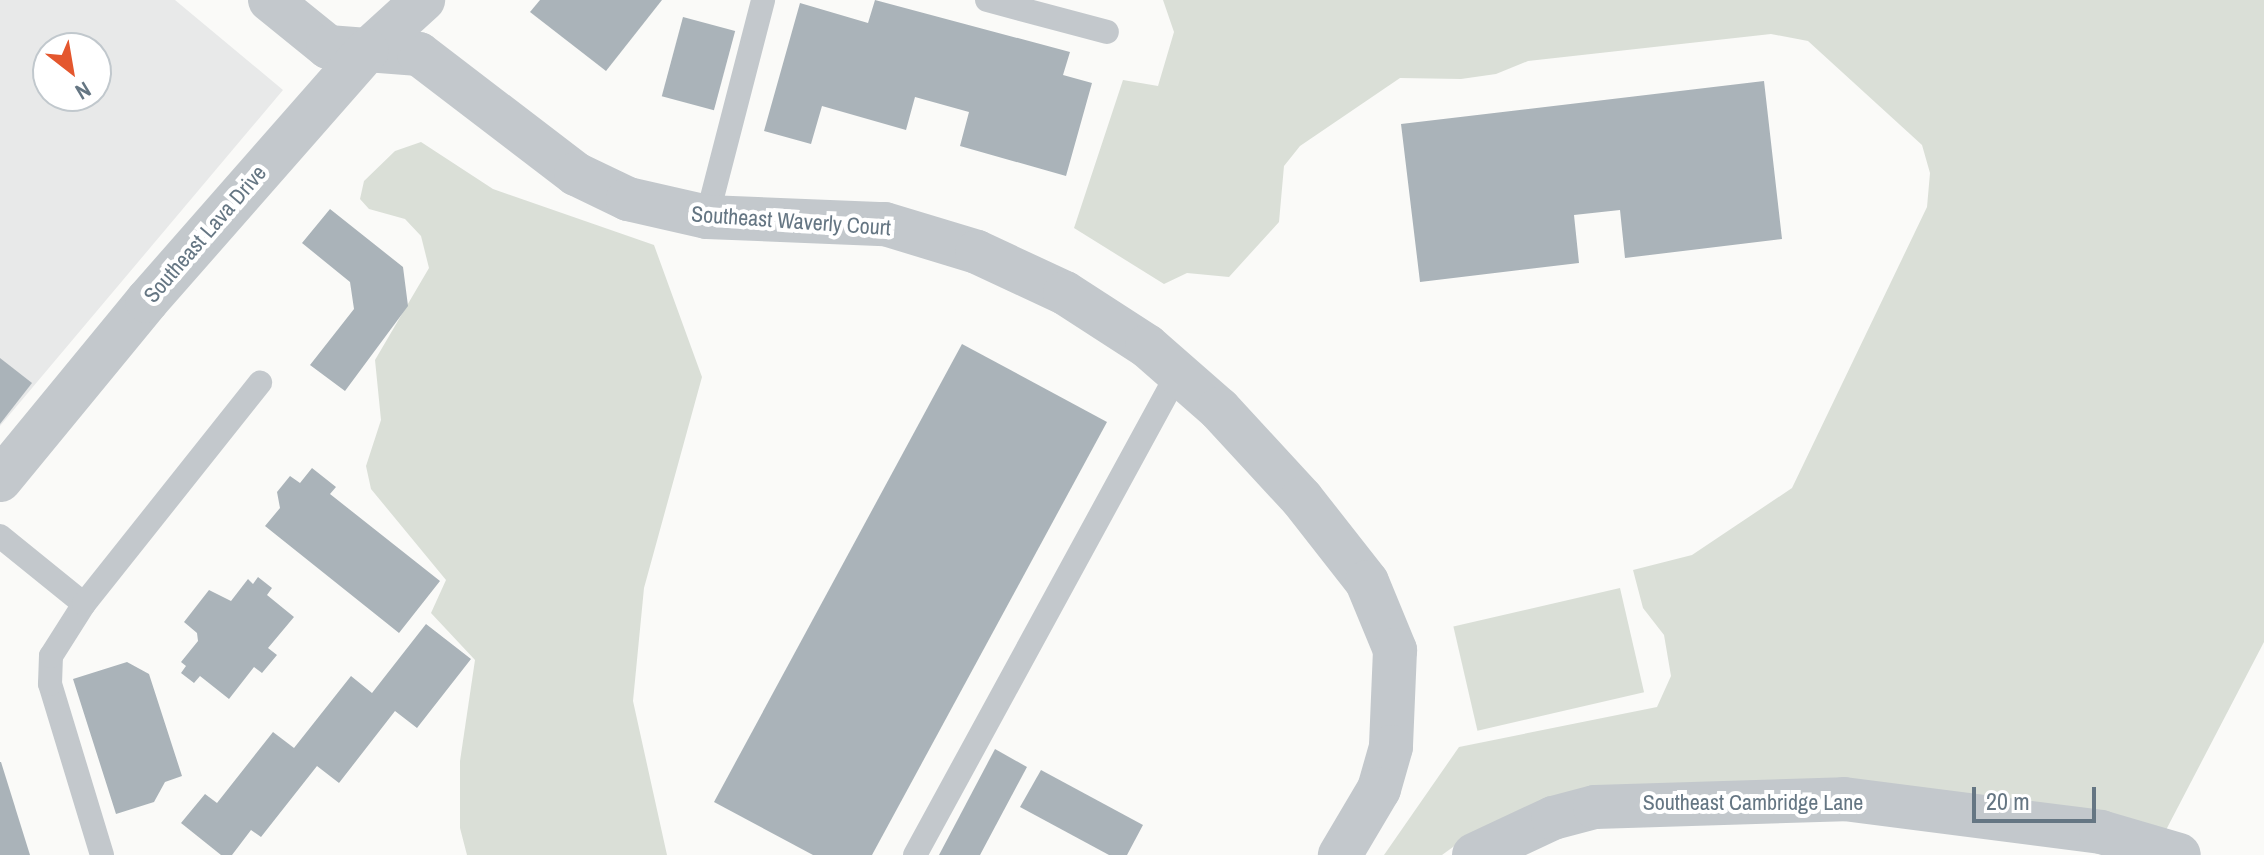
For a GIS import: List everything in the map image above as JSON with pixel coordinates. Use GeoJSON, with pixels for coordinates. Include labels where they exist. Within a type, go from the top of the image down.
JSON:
{"type":"FeatureCollection","features":[{"type":"Feature","properties":{"kind":"street","name":"Southeast Waverly Court"},"geometry":{"type":"LineString","coordinates":[[270,0],[328,47],[419,54],[576,174],[628,199],[707,217],[885,224],[977,252],[1065,293],[1178,373],[1219,409],[1349,558],[1367,582],[1395,650],[1391,747],[1379,789],[1340,855]]}},
{"type":"Feature","properties":{"kind":"street","name":"Southeast Lava Drive"},"geometry":{"type":"LineString","coordinates":[[0,480],[147,301],[367,51],[423,0]]}},
{"type":"Feature","properties":{"kind":"street","name":"Southeast Cambridge Lane"},"geometry":{"type":"LineString","coordinates":[[1474,855],[1553,818],[1595,807],[1650,801],[1844,799],[2101,832],[2179,855]]}},
{"type":"Feature","properties":{"kind":"lane"},"geometry":{"type":"LineString","coordinates":[[707,217],[763,0]]}},
{"type":"Feature","properties":{"kind":"lane"},"geometry":{"type":"LineString","coordinates":[[987,0],[1107,32]]}},
{"type":"Feature","properties":{"kind":"lane"},"geometry":{"type":"LineString","coordinates":[[915,855],[1178,373]]}},
{"type":"Feature","properties":{"kind":"lane"},"geometry":{"type":"LineString","coordinates":[[102,855],[50,684],[51,656],[84,604],[260,383]]}},
{"type":"Feature","properties":{"kind":"lane"},"geometry":{"type":"LineString","coordinates":[[0,536],[84,604]]}},
{"type":"Feature","properties":{"kind":"shaded area"},"geometry":{"type":"Polygon","coordinates":[[[0,0],[175,0],[283,90],[0,426],[0,0]]]}},
{"type":"Feature","properties":{"kind":"shaded area"},"geometry":{"type":"Polygon","coordinates":[[[1163,0],[2264,0],[2264,642],[2166,830],[2014,799],[1475,831],[1442,855],[1384,855],[1459,747],[1657,707],[1671,676],[1664,635],[1643,608],[1633,570],[1692,555],[1792,488],[1927,207],[1930,173],[1922,145],[1808,41],[1771,34],[1528,61],[1496,74],[1461,79],[1400,78],[1300,146],[1284,166],[1279,222],[1229,277],[1187,273],[1164,284],[1074,228],[1123,80],[1158,86],[1174,32],[1163,0]]]}},
{"type":"Feature","properties":{"kind":"shaded area"},"geometry":{"type":"Polygon","coordinates":[[[421,142],[493,189],[654,245],[702,377],[644,588],[633,701],[667,855],[467,855],[460,828],[460,761],[475,660],[431,613],[446,580],[371,489],[366,466],[381,420],[375,360],[429,268],[421,236],[405,219],[369,209],[360,199],[364,181],[395,151],[421,142]]]}},
{"type":"Feature","properties":{"kind":"shaded area"},"geometry":{"type":"Polygon","coordinates":[[[1620,588],[1644,692],[1477,731],[1453,626],[1620,588]]]}},
{"type":"Feature","properties":{"kind":"building"},"geometry":{"type":"Polygon","coordinates":[[[540,0],[662,0],[606,71],[530,12],[540,0]]]}},
{"type":"Feature","properties":{"kind":"building"},"geometry":{"type":"Polygon","coordinates":[[[875,0],[1070,52],[1063,75],[1092,83],[1066,176],[960,146],[969,112],[915,97],[906,130],[822,106],[811,144],[764,131],[800,3],[868,23],[875,0]]]}},
{"type":"Feature","properties":{"kind":"building"},"geometry":{"type":"Polygon","coordinates":[[[683,17],[735,31],[714,110],[662,96],[683,17]]]}},
{"type":"Feature","properties":{"kind":"building"},"geometry":{"type":"Polygon","coordinates":[[[1764,81],[1782,239],[1625,258],[1620,210],[1574,215],[1579,263],[1420,282],[1401,124],[1764,81]]]}},
{"type":"Feature","properties":{"kind":"building"},"geometry":{"type":"Polygon","coordinates":[[[330,209],[403,267],[408,306],[345,391],[310,365],[354,309],[350,282],[302,243],[330,209]]]}},
{"type":"Feature","properties":{"kind":"building"},"geometry":{"type":"Polygon","coordinates":[[[962,344],[1107,422],[872,855],[813,855],[714,802],[962,344]]]}},
{"type":"Feature","properties":{"kind":"building"},"geometry":{"type":"Polygon","coordinates":[[[0,358],[32,383],[0,424],[0,358]]]}},
{"type":"Feature","properties":{"kind":"building"},"geometry":{"type":"Polygon","coordinates":[[[312,468],[336,487],[330,494],[440,581],[399,633],[265,526],[280,508],[277,492],[290,476],[300,483],[312,468]]]}},
{"type":"Feature","properties":{"kind":"building"},"geometry":{"type":"Polygon","coordinates":[[[258,577],[272,588],[267,595],[294,617],[268,648],[277,655],[262,673],[254,667],[229,699],[200,676],[194,683],[181,673],[186,666],[181,662],[198,641],[197,633],[184,622],[209,590],[231,601],[248,579],[253,584],[258,577]]]}},
{"type":"Feature","properties":{"kind":"building"},"geometry":{"type":"Polygon","coordinates":[[[426,624],[471,659],[417,728],[395,711],[339,783],[317,766],[261,837],[251,830],[232,855],[221,855],[181,823],[205,794],[217,803],[273,732],[294,748],[351,676],[372,693],[426,624]]]}},
{"type":"Feature","properties":{"kind":"building"},"geometry":{"type":"Polygon","coordinates":[[[127,662],[149,674],[182,776],[165,782],[154,802],[116,814],[73,679],[127,662]]]}},
{"type":"Feature","properties":{"kind":"building"},"geometry":{"type":"Polygon","coordinates":[[[995,749],[1027,767],[980,855],[939,855],[995,749]]]}},
{"type":"Feature","properties":{"kind":"building"},"geometry":{"type":"Polygon","coordinates":[[[1,762],[30,855],[0,855],[1,762]]]}},
{"type":"Feature","properties":{"kind":"building"},"geometry":{"type":"Polygon","coordinates":[[[1041,770],[1143,825],[1127,855],[1109,855],[1020,807],[1041,770]]]}}]}
